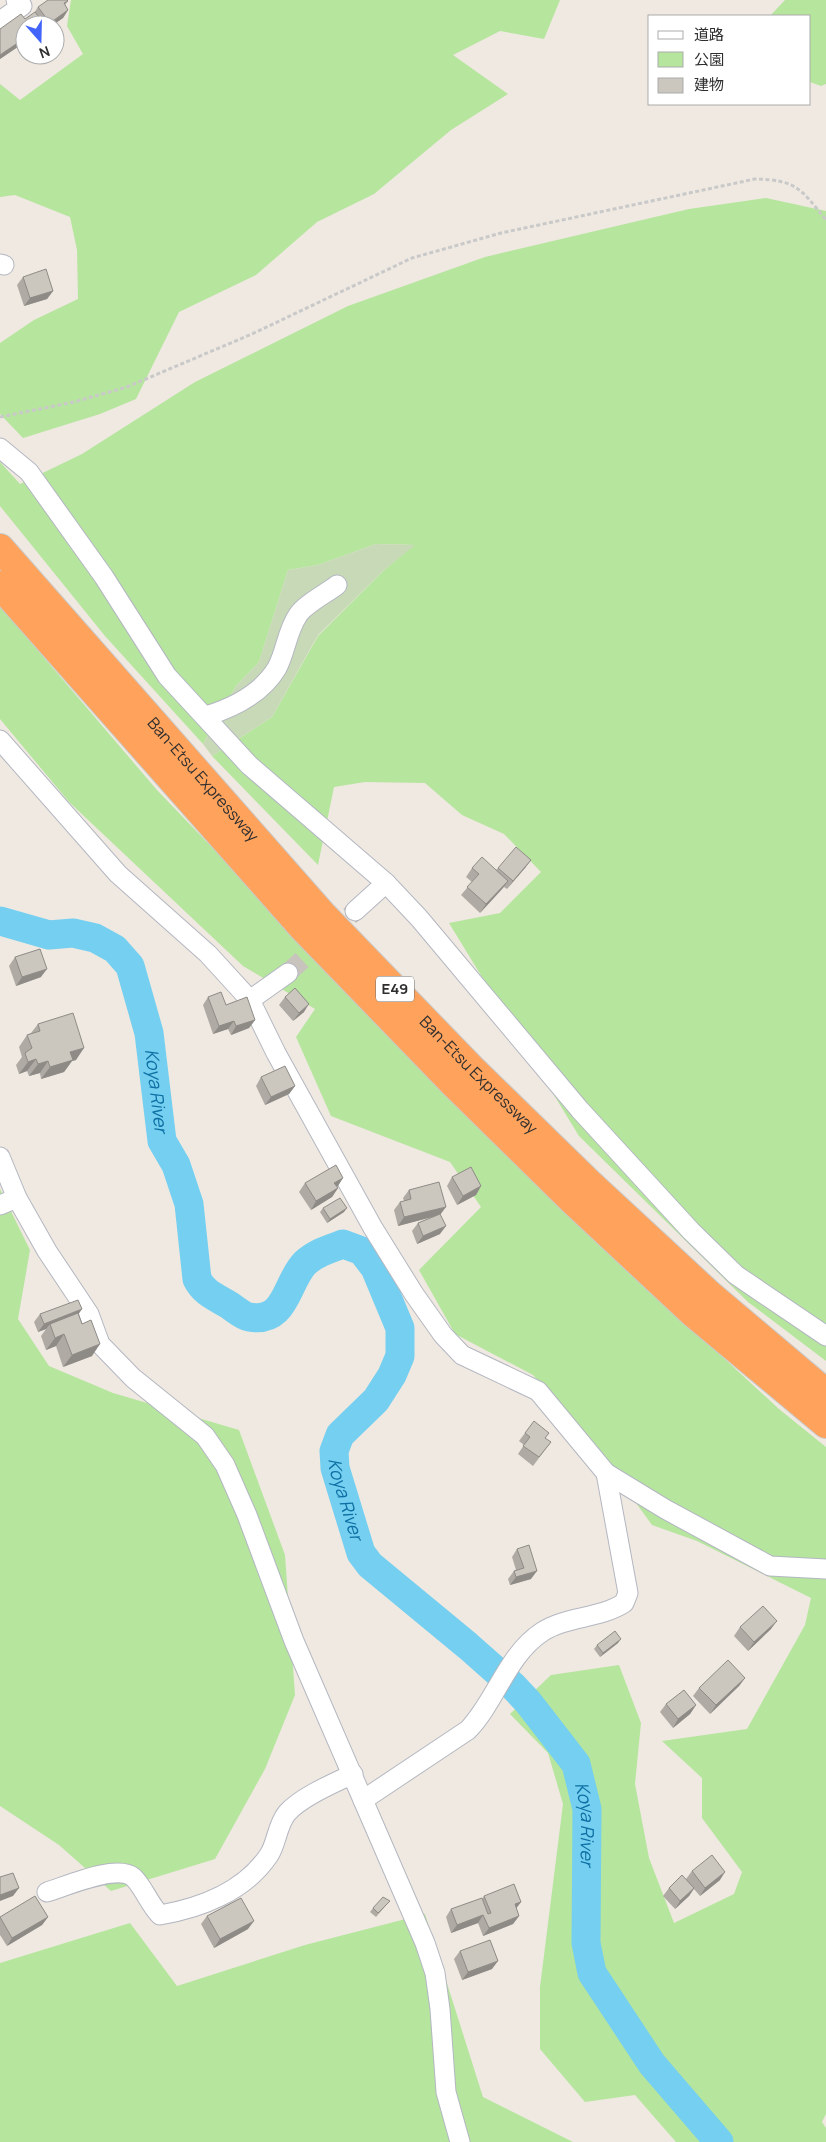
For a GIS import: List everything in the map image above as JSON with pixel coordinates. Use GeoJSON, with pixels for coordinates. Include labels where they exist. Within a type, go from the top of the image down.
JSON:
{"type":"FeatureCollection","features":[{"type":"Feature","properties":{"kind":"highway","name":"Ban-Etsu Expressway"},"geometry":{"type":"LineString","coordinates":[[0,548],[322,914],[471,1068],[589,1183],[703,1288],[826,1394]]}},
{"type":"Feature","properties":{"kind":"highway","name":"Ban-Etsu Expressway"},"geometry":{"type":"LineString","coordinates":[[0,585],[302,927],[453,1083],[572,1200],[693,1313],[826,1424]]}},
{"type":"Feature","properties":{"kind":"street"},"geometry":{"type":"LineString","coordinates":[[0,21],[22,6],[16,0]]}},
{"type":"Feature","properties":{"kind":"street"},"geometry":{"type":"LineString","coordinates":[[0,448],[29,472],[104,577],[167,676],[206,716],[249,765],[386,883],[419,918],[580,1110],[691,1231],[736,1275],[826,1336]]}},
{"type":"Feature","properties":{"kind":"street"},"geometry":{"type":"LineString","coordinates":[[206,716],[225,710],[261,687],[277,667],[289,630],[300,613],[338,584]]}},
{"type":"Feature","properties":{"kind":"street"},"geometry":{"type":"LineString","coordinates":[[0,740],[118,874],[208,954],[250,1000],[276,1053],[372,1228],[443,1335],[462,1355],[538,1391],[606,1473],[665,1509],[770,1566],[826,1569]]}},
{"type":"Feature","properties":{"kind":"street"},"geometry":{"type":"LineString","coordinates":[[355,911],[386,883]]}},
{"type":"Feature","properties":{"kind":"street"},"geometry":{"type":"LineString","coordinates":[[250,1000],[288,973]]}},
{"type":"Feature","properties":{"kind":"street"},"geometry":{"type":"LineString","coordinates":[[0,1157],[8,1202],[47,1251],[89,1314],[100,1344],[133,1378],[205,1436],[225,1465],[247,1514],[294,1641],[353,1774],[435,1973],[440,2009],[446,2092],[460,2142]]}},
{"type":"Feature","properties":{"kind":"street"},"geometry":{"type":"LineString","coordinates":[[363,1800],[468,1730],[480,1718],[510,1666],[526,1646],[542,1632],[556,1626],[613,1611],[624,1603],[628,1593],[606,1473]]}},
{"type":"Feature","properties":{"kind":"street"},"geometry":{"type":"LineString","coordinates":[[47,1892],[109,1873],[123,1872],[134,1878],[153,1908],[160,1914],[181,1911],[238,1887],[270,1854],[283,1820],[289,1812],[326,1786],[353,1774]]}},
{"type":"Feature","properties":{"kind":"path"},"geometry":{"type":"LineString","coordinates":[[0,417],[74,402],[126,386],[252,334],[412,258],[501,232],[755,179],[776,180],[792,184],[805,194],[826,220]]}},
{"type":"Feature","properties":{"kind":"green space"},"geometry":{"type":"Polygon","coordinates":[[[71,0],[560,0],[544,39],[500,31],[453,55],[508,94],[451,130],[374,194],[317,222],[256,275],[179,312],[136,399],[100,414],[23,438],[0,414],[0,343],[34,320],[78,299],[77,250],[70,217],[15,195],[0,197],[0,84],[20,100],[83,54],[67,26],[71,0]]]}},
{"type":"Feature","properties":{"kind":"green space"},"geometry":{"type":"Polygon","coordinates":[[[785,0],[826,0],[826,84],[821,86],[811,82],[811,15],[771,15],[785,0]]]}},
{"type":"Feature","properties":{"kind":"green space"},"geometry":{"type":"Polygon","coordinates":[[[766,198],[826,211],[826,1361],[748,1302],[579,1136],[449,923],[500,913],[541,872],[504,834],[462,815],[425,783],[365,782],[334,787],[318,865],[212,756],[272,717],[318,636],[384,570],[414,545],[376,544],[318,565],[288,570],[259,662],[236,686],[203,744],[105,636],[0,506],[0,462],[20,484],[82,454],[195,382],[348,306],[485,257],[689,209],[766,198]]]}},
{"type":"Feature","properties":{"kind":"green space"},"geometry":{"type":"Polygon","coordinates":[[[376,544],[415,545],[384,570],[318,635],[272,717],[212,756],[203,744],[236,686],[259,662],[288,570],[318,565],[376,544]]]}},
{"type":"Feature","properties":{"kind":"green space"},"geometry":{"type":"Polygon","coordinates":[[[0,606],[157,790],[529,1178],[779,1409],[826,1447],[826,2114],[822,2122],[826,2128],[826,2142],[676,2142],[635,2095],[585,2102],[540,2049],[540,1987],[563,1804],[548,1753],[510,1714],[551,1675],[619,1665],[641,1723],[635,1784],[649,1858],[674,1923],[734,1894],[742,1872],[702,1818],[702,1778],[662,1741],[747,1729],[805,1625],[811,1598],[697,1541],[652,1525],[602,1456],[533,1375],[455,1334],[419,1270],[481,1207],[450,1162],[331,1116],[296,1037],[315,1009],[243,966],[69,802],[0,719],[0,606]]]}},
{"type":"Feature","properties":{"kind":"green space"},"geometry":{"type":"Polygon","coordinates":[[[0,1189],[30,1250],[18,1319],[49,1366],[113,1393],[239,1430],[285,1555],[295,1695],[265,1769],[215,1859],[111,1891],[59,1845],[0,1806],[0,1189]]]}},
{"type":"Feature","properties":{"kind":"green space"},"geometry":{"type":"Polygon","coordinates":[[[425,1914],[483,2097],[573,2142],[0,2142],[0,1963],[130,1923],[177,1986],[305,1945],[425,1914]]]}},
{"type":"Feature","properties":{"kind":"building"},"geometry":{"type":"Polygon","coordinates":[[[48,0],[68,1],[64,3],[68,10],[61,15],[44,15],[38,7],[48,0]]]}},
{"type":"Feature","properties":{"kind":"building"},"geometry":{"type":"Polygon","coordinates":[[[15,18],[15,45],[0,55],[0,29],[15,18]]]}},
{"type":"Feature","properties":{"kind":"building"},"geometry":{"type":"Polygon","coordinates":[[[46,269],[53,291],[30,298],[23,277],[46,269]]]}},
{"type":"Feature","properties":{"kind":"building"},"geometry":{"type":"Polygon","coordinates":[[[516,847],[531,860],[513,881],[498,868],[516,847]]]}},
{"type":"Feature","properties":{"kind":"building"},"geometry":{"type":"Polygon","coordinates":[[[482,857],[508,881],[486,904],[467,887],[479,874],[472,868],[482,857]]]}},
{"type":"Feature","properties":{"kind":"building"},"geometry":{"type":"Polygon","coordinates":[[[40,949],[47,969],[22,977],[15,957],[40,949]]]}},
{"type":"Feature","properties":{"kind":"building"},"geometry":{"type":"Polygon","coordinates":[[[295,988],[309,1004],[299,1013],[285,997],[295,988]]]}},
{"type":"Feature","properties":{"kind":"building"},"geometry":{"type":"Polygon","coordinates":[[[221,992],[226,1005],[247,997],[255,1020],[236,1026],[234,1021],[219,1026],[208,997],[221,992]]]}},
{"type":"Feature","properties":{"kind":"building"},"geometry":{"type":"Polygon","coordinates":[[[73,1013],[84,1048],[70,1052],[73,1060],[50,1067],[48,1061],[38,1064],[36,1059],[28,1062],[25,1053],[32,1048],[27,1035],[40,1031],[38,1024],[73,1013]]]}},
{"type":"Feature","properties":{"kind":"building"},"geometry":{"type":"Polygon","coordinates":[[[285,1066],[295,1086],[271,1097],[261,1077],[285,1066]]]}},
{"type":"Feature","properties":{"kind":"building"},"geometry":{"type":"Polygon","coordinates":[[[336,1165],[343,1178],[334,1183],[338,1188],[316,1201],[305,1183],[336,1165]]]}},
{"type":"Feature","properties":{"kind":"building"},"geometry":{"type":"Polygon","coordinates":[[[471,1167],[481,1186],[463,1196],[452,1177],[471,1167]]]}},
{"type":"Feature","properties":{"kind":"building"},"geometry":{"type":"Polygon","coordinates":[[[439,1182],[446,1207],[404,1217],[400,1202],[411,1199],[409,1190],[439,1182]]]}},
{"type":"Feature","properties":{"kind":"building"},"geometry":{"type":"Polygon","coordinates":[[[340,1198],[347,1208],[330,1219],[323,1208],[340,1198]]]}},
{"type":"Feature","properties":{"kind":"building"},"geometry":{"type":"Polygon","coordinates":[[[440,1214],[446,1226],[423,1236],[418,1223],[440,1214]]]}},
{"type":"Feature","properties":{"kind":"building"},"geometry":{"type":"Polygon","coordinates":[[[78,1300],[82,1309],[44,1324],[40,1314],[78,1300]]]}},
{"type":"Feature","properties":{"kind":"building"},"geometry":{"type":"Polygon","coordinates":[[[78,1313],[82,1324],[91,1320],[100,1344],[72,1355],[64,1334],[55,1338],[50,1324],[78,1313]]]}},
{"type":"Feature","properties":{"kind":"building"},"geometry":{"type":"Polygon","coordinates":[[[534,1421],[549,1433],[545,1438],[551,1442],[539,1457],[523,1446],[530,1437],[525,1433],[534,1421]]]}},
{"type":"Feature","properties":{"kind":"building"},"geometry":{"type":"Polygon","coordinates":[[[529,1545],[537,1571],[516,1577],[514,1571],[524,1568],[517,1549],[529,1545]]]}},
{"type":"Feature","properties":{"kind":"building"},"geometry":{"type":"Polygon","coordinates":[[[763,1606],[777,1621],[754,1642],[740,1627],[763,1606]]]}},
{"type":"Feature","properties":{"kind":"building"},"geometry":{"type":"Polygon","coordinates":[[[615,1631],[621,1639],[603,1653],[597,1645],[615,1631]]]}},
{"type":"Feature","properties":{"kind":"building"},"geometry":{"type":"Polygon","coordinates":[[[728,1660],[745,1678],[716,1705],[699,1688],[728,1660]]]}},
{"type":"Feature","properties":{"kind":"building"},"geometry":{"type":"Polygon","coordinates":[[[684,1690],[696,1705],[678,1719],[666,1704],[684,1690]]]}},
{"type":"Feature","properties":{"kind":"building"},"geometry":{"type":"Polygon","coordinates":[[[712,1855],[725,1872],[705,1888],[692,1871],[712,1855]]]}},
{"type":"Feature","properties":{"kind":"building"},"geometry":{"type":"Polygon","coordinates":[[[13,1873],[19,1888],[0,1895],[0,1877],[13,1873]]]}},
{"type":"Feature","properties":{"kind":"building"},"geometry":{"type":"Polygon","coordinates":[[[682,1875],[694,1888],[680,1901],[669,1888],[682,1875]]]}},
{"type":"Feature","properties":{"kind":"building"},"geometry":{"type":"Polygon","coordinates":[[[514,1884],[521,1902],[515,1904],[519,1916],[489,1928],[483,1915],[457,1925],[451,1909],[482,1898],[488,1914],[491,1913],[484,1896],[514,1884]]]}},
{"type":"Feature","properties":{"kind":"building"},"geometry":{"type":"Polygon","coordinates":[[[35,1896],[48,1917],[12,1938],[0,1917],[35,1896]]]}},
{"type":"Feature","properties":{"kind":"building"},"geometry":{"type":"Polygon","coordinates":[[[383,1897],[390,1901],[378,1913],[373,1908],[383,1897]]]}},
{"type":"Feature","properties":{"kind":"building"},"geometry":{"type":"Polygon","coordinates":[[[241,1898],[254,1921],[220,1939],[207,1916],[241,1898]]]}},
{"type":"Feature","properties":{"kind":"building"},"geometry":{"type":"Polygon","coordinates":[[[490,1940],[498,1961],[468,1972],[460,1951],[490,1940]]]}},
{"type":"Feature","properties":{"kind":"waterway","name":"Koya River"},"geometry":{"type":"LineString","coordinates":[[0,921],[49,935],[73,933],[95,938],[115,949],[130,966],[149,1033],[162,1141],[176,1165],[189,1204],[197,1279],[207,1291],[244,1315],[262,1317],[271,1314],[278,1308],[305,1263],[323,1252],[343,1244],[362,1251],[375,1268],[400,1328],[400,1356],[392,1375],[376,1400],[340,1435],[334,1451],[335,1468],[361,1553],[370,1565],[512,1685],[528,1702],[576,1764],[587,1809],[586,1943],[592,1973],[652,2064],[719,2142]]}},
{"type":"Feature","properties":{"kind":"tunnel"},"geometry":{"type":"LineString","coordinates":[[288,973],[355,911]]}}]}
